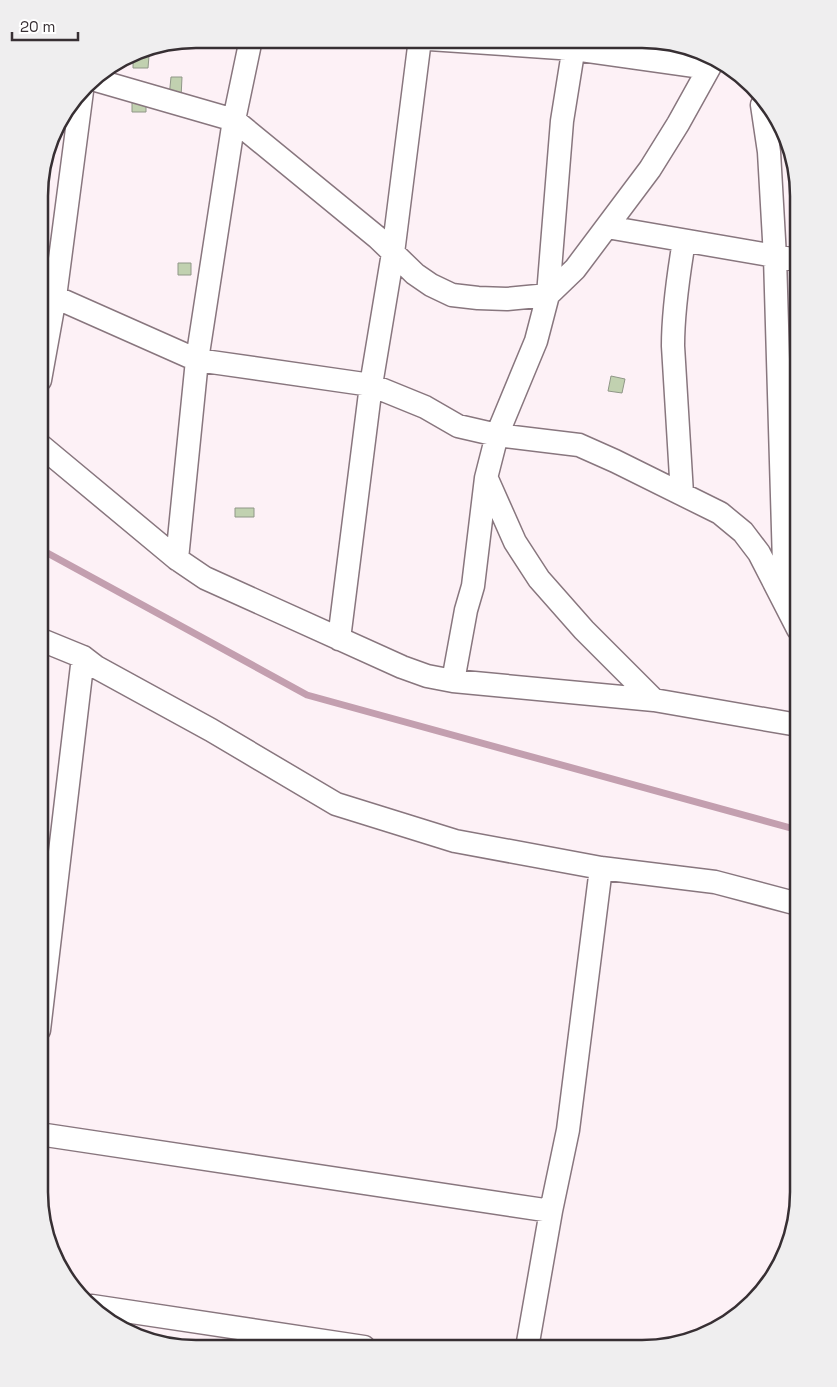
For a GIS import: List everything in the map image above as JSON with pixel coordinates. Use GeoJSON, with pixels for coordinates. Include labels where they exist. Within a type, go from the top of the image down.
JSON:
{"type":"FeatureCollection","features":[{"type":"Feature","properties":{"kind":"street"},"geometry":{"type":"LineString","coordinates":[[177,559],[197,360],[234,120],[249,48]]}},
{"type":"Feature","properties":{"kind":"street"},"geometry":{"type":"LineString","coordinates":[[339,639],[371,384],[393,253],[419,48]]}},
{"type":"Feature","properties":{"kind":"street"},"geometry":{"type":"LineString","coordinates":[[453,681],[466,610],[473,586],[486,478],[497,435],[536,341],[548,295],[562,121],[573,48]]}},
{"type":"Feature","properties":{"kind":"street"},"geometry":{"type":"LineString","coordinates":[[600,48],[711,65]]}},
{"type":"Feature","properties":{"kind":"street"},"geometry":{"type":"LineString","coordinates":[[101,82],[234,120],[378,238],[415,274],[432,285],[452,294],[478,298],[507,298],[548,295],[575,269],[650,169],[711,65]]}},
{"type":"Feature","properties":{"kind":"street"},"geometry":{"type":"LineString","coordinates":[[48,336],[55,297],[80,103]]}},
{"type":"Feature","properties":{"kind":"street"},"geometry":{"type":"LineString","coordinates":[[763,112],[769,152],[775,257],[786,605]]}},
{"type":"Feature","properties":{"kind":"street"},"geometry":{"type":"LineString","coordinates":[[607,227],[684,242],[790,259]]}},
{"type":"Feature","properties":{"kind":"street"},"geometry":{"type":"LineString","coordinates":[[682,494],[673,324],[684,242]]}},
{"type":"Feature","properties":{"kind":"street"},"geometry":{"type":"LineString","coordinates":[[55,297],[197,360],[371,384],[425,407],[458,426],[497,435],[579,445],[720,513],[744,532],[759,553],[790,612]]}},
{"type":"Feature","properties":{"kind":"street"},"geometry":{"type":"LineString","coordinates":[[48,452],[177,559],[205,578],[339,639],[427,676],[453,681],[654,700],[789,724]]}},
{"type":"Feature","properties":{"kind":"street"},"geometry":{"type":"LineString","coordinates":[[486,478],[515,542],[538,579],[584,630],[654,700]]}},
{"type":"Feature","properties":{"kind":"street"},"geometry":{"type":"LineString","coordinates":[[48,643],[83,658],[211,730],[336,804],[454,842],[601,868],[715,882],[789,902]]}},
{"type":"Feature","properties":{"kind":"street"},"geometry":{"type":"LineString","coordinates":[[48,954],[83,658]]}},
{"type":"Feature","properties":{"kind":"street"},"geometry":{"type":"LineString","coordinates":[[529,1340],[551,1211],[568,1130],[601,868]]}},
{"type":"Feature","properties":{"kind":"street"},"geometry":{"type":"LineString","coordinates":[[48,1135],[551,1211]]}},
{"type":"Feature","properties":{"kind":"street"},"geometry":{"type":"LineString","coordinates":[[105,1308],[312,1340]]}},
{"type":"Feature","properties":{"kind":"building"},"geometry":{"type":"Polygon","coordinates":[[[149,56],[148,68],[133,68],[133,62],[149,56]]]}},
{"type":"Feature","properties":{"kind":"building"},"geometry":{"type":"Polygon","coordinates":[[[171,77],[182,77],[181,98],[169,97],[171,77]]]}},
{"type":"Feature","properties":{"kind":"building"},"geometry":{"type":"Polygon","coordinates":[[[132,100],[146,100],[146,112],[132,112],[132,100]]]}},
{"type":"Feature","properties":{"kind":"building"},"geometry":{"type":"Polygon","coordinates":[[[178,263],[191,263],[191,275],[178,275],[178,263]]]}},
{"type":"Feature","properties":{"kind":"building"},"geometry":{"type":"Polygon","coordinates":[[[611,376],[625,379],[622,393],[608,391],[611,376]]]}},
{"type":"Feature","properties":{"kind":"building"},"geometry":{"type":"Polygon","coordinates":[[[235,508],[254,508],[254,517],[235,517],[235,508]]]}},
{"type":"Feature","properties":{"kind":"waterway"},"geometry":{"type":"LineString","coordinates":[[48,553],[307,695],[789,828]]}}]}
